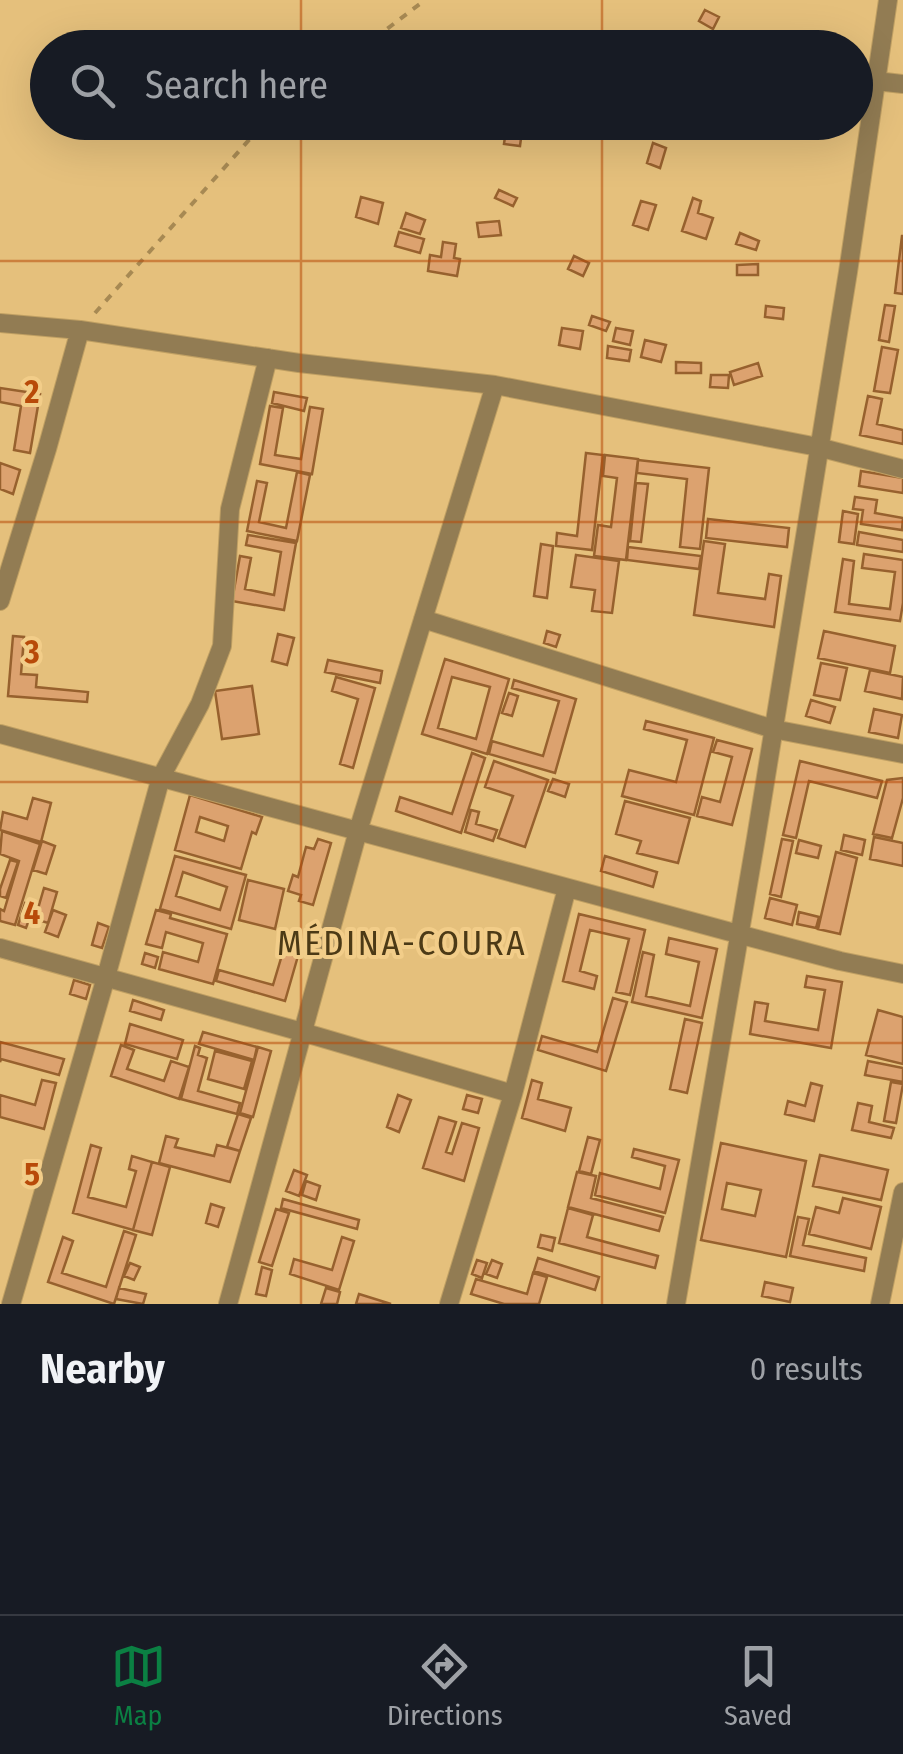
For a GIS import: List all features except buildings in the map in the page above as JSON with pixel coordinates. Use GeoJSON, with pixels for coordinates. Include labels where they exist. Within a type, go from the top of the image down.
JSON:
{"type":"FeatureCollection","features":[{"type":"Feature","properties":{"kind":"street"},"geometry":{"type":"LineString","coordinates":[[873,103],[888,0]]}},
{"type":"Feature","properties":{"kind":"street"},"geometry":{"type":"LineString","coordinates":[[876,82],[903,84]]}},
{"type":"Feature","properties":{"kind":"street"},"geometry":{"type":"LineString","coordinates":[[676,1304],[868,140]]}},
{"type":"Feature","properties":{"kind":"street"},"geometry":{"type":"LineString","coordinates":[[0,323],[495,385],[818,446],[903,469]]}},
{"type":"Feature","properties":{"kind":"street"},"geometry":{"type":"LineString","coordinates":[[0,601],[80,330]]}},
{"type":"Feature","properties":{"kind":"street"},"geometry":{"type":"LineString","coordinates":[[11,1304],[160,777],[200,704],[222,646],[230,509],[268,358]]}},
{"type":"Feature","properties":{"kind":"street"},"geometry":{"type":"LineString","coordinates":[[228,1304],[358,831],[495,385]]}},
{"type":"Feature","properties":{"kind":"street"},"geometry":{"type":"LineString","coordinates":[[423,618],[773,729],[903,754]]}},
{"type":"Feature","properties":{"kind":"street"},"geometry":{"type":"LineString","coordinates":[[0,734],[738,934],[903,974]]}},
{"type":"Feature","properties":{"kind":"street"},"geometry":{"type":"LineString","coordinates":[[449,1304],[513,1094],[567,888]]}},
{"type":"Feature","properties":{"kind":"street"},"geometry":{"type":"LineString","coordinates":[[0,948],[513,1094]]}},
{"type":"Feature","properties":{"kind":"street"},"geometry":{"type":"LineString","coordinates":[[880,1304],[903,1192]]}},
{"type":"Feature","properties":{"kind":"path"},"geometry":{"type":"LineString","coordinates":[[386,30],[425,0]]}},
{"type":"Feature","properties":{"kind":"path"},"geometry":{"type":"LineString","coordinates":[[80,330],[249,140]]}},
{"type":"Feature","properties":{"kind":"district","name":"MÉDINA-COURA"},"geometry":{"type":"Point","coordinates":[402,943]}}]}
